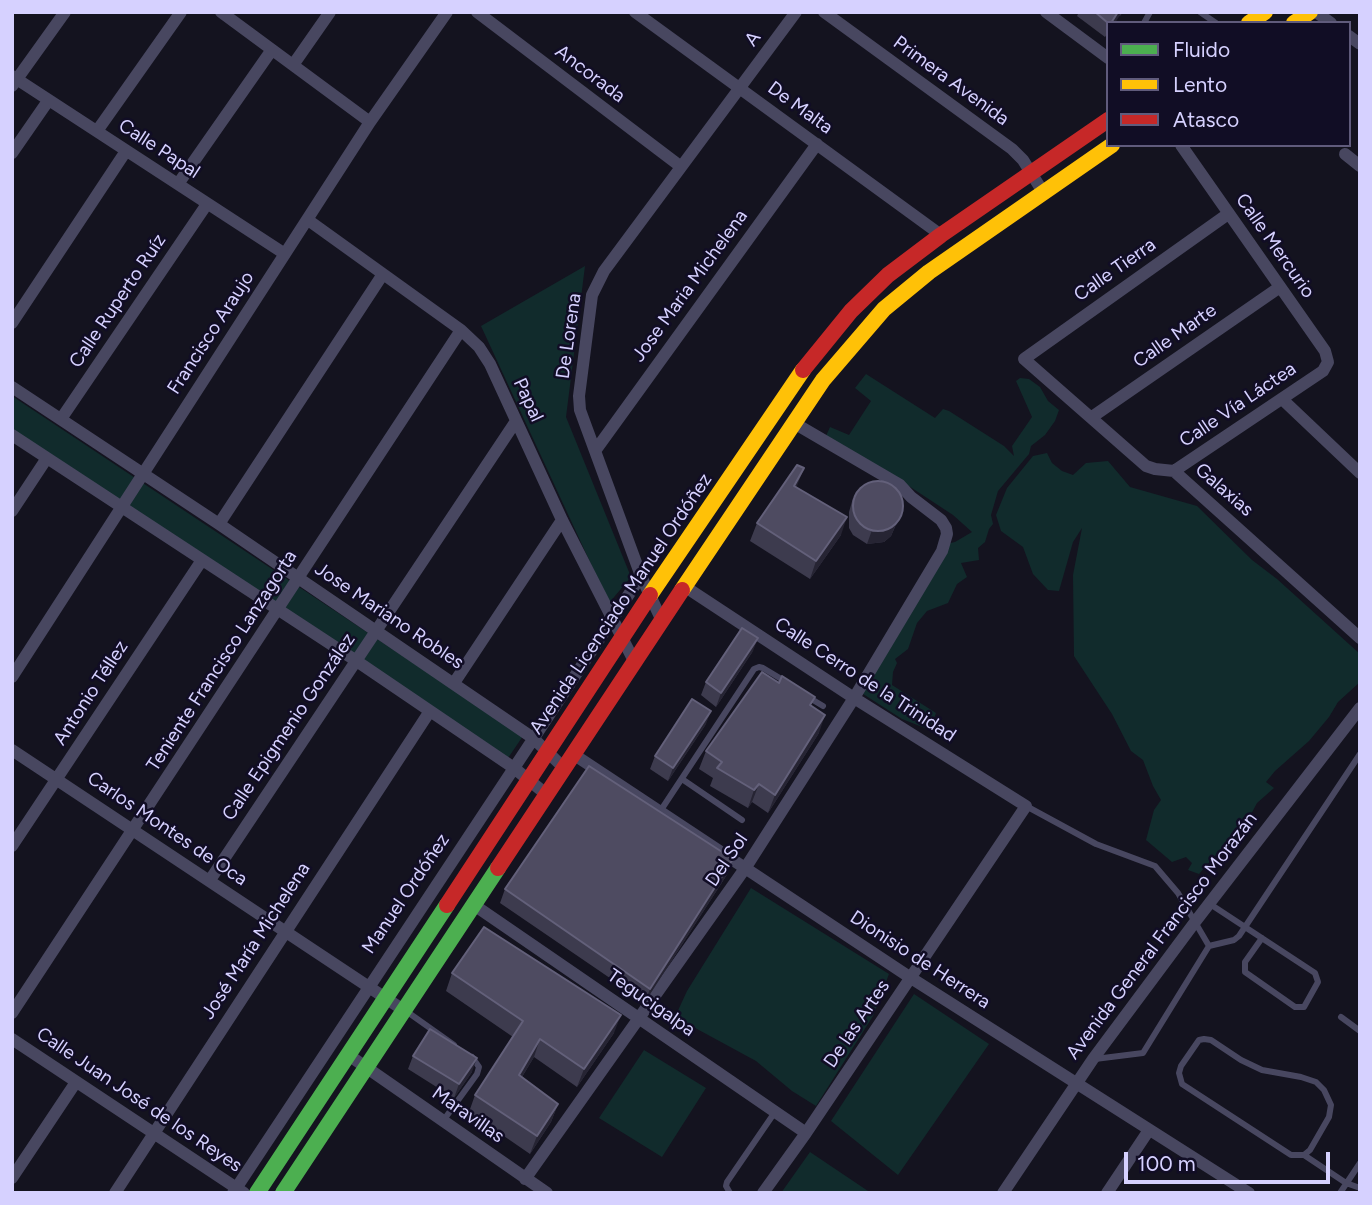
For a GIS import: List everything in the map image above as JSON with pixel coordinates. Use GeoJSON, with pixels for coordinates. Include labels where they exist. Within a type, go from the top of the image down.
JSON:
{"type":"FeatureCollection","features":[{"type":"Feature","properties":{"kind":"main road","name":"Avenida Licenciado Manuel Ordóñez"},"geometry":{"type":"LineString","coordinates":[[257,1193],[650,596],[808,362],[851,311],[888,275],[941,235],[1106,121]]}},
{"type":"Feature","properties":{"kind":"main road"},"geometry":{"type":"LineString","coordinates":[[283,1193],[823,380],[884,309],[929,272],[1109,147]]}},
{"type":"Feature","properties":{"kind":"street"},"geometry":{"type":"LineString","coordinates":[[14,80],[65,12]]}},
{"type":"Feature","properties":{"kind":"street"},"geometry":{"type":"LineString","coordinates":[[97,131],[181,12]]}},
{"type":"Feature","properties":{"kind":"street"},"geometry":{"type":"LineString","coordinates":[[221,12],[370,122]]}},
{"type":"Feature","properties":{"kind":"street"},"geometry":{"type":"LineString","coordinates":[[293,65],[330,12]]}},
{"type":"Feature","properties":{"kind":"street","name":"Francisco Araujo"},"geometry":{"type":"LineString","coordinates":[[12,677],[370,122],[447,12]]}},
{"type":"Feature","properties":{"kind":"street","name":"Ancorada"},"geometry":{"type":"LineString","coordinates":[[477,12],[680,166]]}},
{"type":"Feature","properties":{"kind":"street","name":"De Malta"},"geometry":{"type":"LineString","coordinates":[[635,12],[941,235]]}},
{"type":"Feature","properties":{"kind":"street","name":"A"},"geometry":{"type":"LineString","coordinates":[[741,89],[796,12]]}},
{"type":"Feature","properties":{"kind":"street","name":"Primera Avenida"},"geometry":{"type":"LineString","coordinates":[[824,12],[1012,149],[1023,160],[1043,192]]}},
{"type":"Feature","properties":{"kind":"street"},"geometry":{"type":"LineString","coordinates":[[1046,12],[1106,57]]}},
{"type":"Feature","properties":{"kind":"street"},"geometry":{"type":"LineString","coordinates":[[178,184],[271,51]]}},
{"type":"Feature","properties":{"kind":"street","name":"Calle Papal"},"geometry":{"type":"LineString","coordinates":[[14,80],[285,254]]}},
{"type":"Feature","properties":{"kind":"street","name":"De Lorena"},"geometry":{"type":"LineString","coordinates":[[662,621],[641,576],[580,410],[579,396],[592,295],[604,271],[680,166],[741,89]]}},
{"type":"Feature","properties":{"kind":"street"},"geometry":{"type":"LineString","coordinates":[[12,153],[48,101]]}},
{"type":"Feature","properties":{"kind":"street","name":"Jose Maria Michelena"},"geometry":{"type":"LineString","coordinates":[[595,451],[817,144]]}},
{"type":"Feature","properties":{"kind":"street","name":"Calle Mercurio"},"geometry":{"type":"LineString","coordinates":[[1182,147],[1325,351],[1328,362],[1323,371]]}},
{"type":"Feature","properties":{"kind":"street"},"geometry":{"type":"LineString","coordinates":[[12,323],[126,151]]}},
{"type":"Feature","properties":{"kind":"street"},"geometry":{"type":"LineString","coordinates":[[1345,155],[1360,166]]}},
{"type":"Feature","properties":{"kind":"street","name":"Calle Ruperto Ruíz"},"geometry":{"type":"LineString","coordinates":[[61,419],[206,204]]}},
{"type":"Feature","properties":{"kind":"street","name":"Calle Tierra"},"geometry":{"type":"LineString","coordinates":[[1024,359],[1228,214]]}},
{"type":"Feature","properties":{"kind":"street","name":"Papal"},"geometry":{"type":"LineString","coordinates":[[308,220],[461,330],[479,347],[490,364],[562,520],[634,661]]}},
{"type":"Feature","properties":{"kind":"street"},"geometry":{"type":"LineString","coordinates":[[219,524],[383,274]]}},
{"type":"Feature","properties":{"kind":"street","name":"Calle Marte"},"geometry":{"type":"LineString","coordinates":[[1092,417],[1280,287]]}},
{"type":"Feature","properties":{"kind":"street","name":"Teniente Francisco Lanzagorta"},"geometry":{"type":"LineString","coordinates":[[12,1013],[461,330]]}},
{"type":"Feature","properties":{"kind":"street","name":"Galaxias"},"geometry":{"type":"LineString","coordinates":[[1024,359],[1146,466],[1174,471],[1360,638]]}},
{"type":"Feature","properties":{"kind":"street","name":"Calle Vía Láctea"},"geometry":{"type":"LineString","coordinates":[[1174,471],[1323,371]]}},
{"type":"Feature","properties":{"kind":"street","name":"Jose Mariano Robles"},"geometry":{"type":"LineString","coordinates":[[12,387],[454,683],[534,738],[548,752],[568,761]]}},
{"type":"Feature","properties":{"kind":"street"},"geometry":{"type":"LineString","coordinates":[[1282,399],[1360,473]]}},
{"type":"Feature","properties":{"kind":"street","name":"Calle Epigmenio González"},"geometry":{"type":"LineString","coordinates":[[210,880],[516,421]]}},
{"type":"Feature","properties":{"kind":"street","name":"Del Sol"},"geometry":{"type":"LineString","coordinates":[[525,1179],[746,867],[855,698],[942,551],[947,534],[941,520],[900,485],[794,423]]}},
{"type":"Feature","properties":{"kind":"street"},"geometry":{"type":"LineString","coordinates":[[12,435],[355,660],[514,768],[546,794]]}},
{"type":"Feature","properties":{"kind":"street"},"geometry":{"type":"LineString","coordinates":[[12,511],[47,458]]}},
{"type":"Feature","properties":{"kind":"street"},"geometry":{"type":"LineString","coordinates":[[454,683],[562,520]]}},
{"type":"Feature","properties":{"kind":"street","name":"Antonio Téllez"},"geometry":{"type":"LineString","coordinates":[[12,846],[202,560]]}},
{"type":"Feature","properties":{"kind":"street","name":"Manuel Ordóñez"},"geometry":{"type":"LineString","coordinates":[[237,1191],[368,985],[641,576]]}},
{"type":"Feature","properties":{"kind":"street","name":"Calle Cerro de la Trinidad"},"geometry":{"type":"LineString","coordinates":[[684,586],[1026,806]]}},
{"type":"Feature","properties":{"kind":"street","name":"Avenida General Francisco Morazán"},"geometry":{"type":"LineString","coordinates":[[1003,1193],[1093,1059],[1209,903],[1360,708]]}},
{"type":"Feature","properties":{"kind":"street","name":"José María Michelena"},"geometry":{"type":"LineString","coordinates":[[115,1193],[430,711]]}},
{"type":"Feature","properties":{"kind":"street","name":"Carlos Montes de Oca"},"geometry":{"type":"LineString","coordinates":[[12,750],[405,1011]]}},
{"type":"Feature","properties":{"kind":"street","name":"Dionisio de Herrera"},"geometry":{"type":"LineString","coordinates":[[568,761],[661,810],[911,978],[1249,1193]]}},
{"type":"Feature","properties":{"kind":"street","name":"De las Artes"},"geometry":{"type":"LineString","coordinates":[[763,1193],[1026,806]]}},
{"type":"Feature","properties":{"kind":"street","name":"Tegucigalpa"},"geometry":{"type":"LineString","coordinates":[[474,905],[806,1133]]}},
{"type":"Feature","properties":{"kind":"street","name":"Calle Juan José de los Reyes"},"geometry":{"type":"LineString","coordinates":[[12,1039],[155,1133],[237,1191]]}},
{"type":"Feature","properties":{"kind":"street","name":"Maravillas"},"geometry":{"type":"LineString","coordinates":[[347,1054],[547,1193]]}},
{"type":"Feature","properties":{"kind":"street"},"geometry":{"type":"LineString","coordinates":[[12,1178],[76,1082]]}},
{"type":"Feature","properties":{"kind":"street"},"geometry":{"type":"LineString","coordinates":[[1107,1193],[1150,1130]]}},
{"type":"Feature","properties":{"kind":"lane"},"geometry":{"type":"LineString","coordinates":[[661,810],[754,669],[763,668],[793,687]]}},
{"type":"Feature","properties":{"kind":"lane"},"geometry":{"type":"LineString","coordinates":[[803,693],[823,706]]}},
{"type":"Feature","properties":{"kind":"lane"},"geometry":{"type":"LineString","coordinates":[[1093,1059],[1143,1053],[1209,946],[1234,940],[1245,927],[1360,754]]}},
{"type":"Feature","properties":{"kind":"lane"},"geometry":{"type":"LineString","coordinates":[[682,779],[742,820]]}},
{"type":"Feature","properties":{"kind":"lane"},"geometry":{"type":"LineString","coordinates":[[1026,806],[1096,845],[1155,866],[1178,893],[1209,946]]}},
{"type":"Feature","properties":{"kind":"lane"},"geometry":{"type":"LineString","coordinates":[[1209,903],[1262,938],[1318,977],[1318,982],[1304,1007],[1295,1007],[1245,972],[1245,962],[1262,938]]}},
{"type":"Feature","properties":{"kind":"lane"},"geometry":{"type":"LineString","coordinates":[[405,1011],[476,1059],[479,1067],[477,1074],[443,1121]]}},
{"type":"Feature","properties":{"kind":"lane"},"geometry":{"type":"LineString","coordinates":[[1341,1017],[1360,1031]]}},
{"type":"Feature","properties":{"kind":"lane"},"geometry":{"type":"LineString","coordinates":[[1304,1155],[1310,1150],[1329,1117],[1331,1105],[1324,1090],[1301,1077],[1262,1070],[1211,1040],[1199,1040],[1181,1066],[1179,1078],[1182,1084],[1291,1154],[1304,1155],[1346,1183],[1360,1188]]}},
{"type":"Feature","properties":{"kind":"lane"},"geometry":{"type":"LineString","coordinates":[[730,1193],[727,1182],[775,1112]]}},
{"type":"Feature","properties":{"kind":"lane"},"geometry":{"type":"LineString","coordinates":[[1340,1193],[1360,1163]]}},
{"type":"Feature","properties":{"kind":"green space"},"geometry":{"type":"Polygon","coordinates":[[[585,266],[566,417],[631,577],[609,603],[481,326],[585,266]]]}},
{"type":"Feature","properties":{"kind":"green space"},"geometry":{"type":"Polygon","coordinates":[[[866,374],[935,418],[943,409],[949,411],[1004,446],[1014,456],[1012,446],[1032,417],[1016,381],[1020,378],[1029,379],[1040,387],[1048,401],[1059,410],[1045,435],[1031,446],[1029,454],[998,491],[991,515],[993,524],[985,542],[978,548],[979,560],[961,563],[967,577],[957,584],[948,603],[927,611],[917,623],[908,649],[895,659],[897,663],[892,685],[936,713],[930,730],[902,719],[860,692],[946,544],[972,532],[953,515],[826,436],[830,427],[849,435],[871,401],[855,388],[866,374]]]}},
{"type":"Feature","properties":{"kind":"green space"},"geometry":{"type":"Polygon","coordinates":[[[12,396],[523,736],[508,758],[12,430],[12,396]]]}},
{"type":"Feature","properties":{"kind":"green space"},"geometry":{"type":"Polygon","coordinates":[[[1047,453],[1052,463],[1073,475],[1086,463],[1108,461],[1130,487],[1197,506],[1252,560],[1360,654],[1360,682],[1338,702],[1309,741],[1275,771],[1266,782],[1274,788],[1257,803],[1249,818],[1199,874],[1188,870],[1192,863],[1186,857],[1172,862],[1146,840],[1154,810],[1161,800],[1143,760],[1131,751],[1112,714],[1074,656],[1073,575],[1082,528],[1073,542],[1059,591],[1048,590],[1033,574],[1023,547],[1001,531],[996,515],[1007,488],[1033,456],[1047,453]]]}},
{"type":"Feature","properties":{"kind":"green space"},"geometry":{"type":"Polygon","coordinates":[[[751,888],[889,974],[873,1016],[816,1106],[792,1091],[756,1061],[675,1017],[687,991],[751,888]]]}},
{"type":"Feature","properties":{"kind":"green space"},"geometry":{"type":"Polygon","coordinates":[[[914,994],[989,1044],[898,1175],[831,1121],[914,994]]]}},
{"type":"Feature","properties":{"kind":"green space"},"geometry":{"type":"Polygon","coordinates":[[[644,1050],[706,1088],[662,1157],[599,1118],[644,1050]]]}},
{"type":"Feature","properties":{"kind":"green space"},"geometry":{"type":"Polygon","coordinates":[[[810,1152],[871,1193],[781,1193],[810,1152]]]}},
{"type":"Feature","properties":{"kind":"building"},"geometry":{"type":"Polygon","coordinates":[[[1095,12],[1118,12],[1112,21],[1106,21],[1095,12]]]}},
{"type":"Feature","properties":{"kind":"building"},"geometry":{"type":"Polygon","coordinates":[[[797,465],[804,468],[794,486],[847,517],[816,561],[757,523],[797,465]]]}},
{"type":"Feature","properties":{"kind":"building"},"geometry":{"type":"Polygon","coordinates":[[[878,481],[895,489],[903,506],[895,523],[878,531],[861,523],[853,506],[861,489],[878,481]]]}},
{"type":"Feature","properties":{"kind":"building"},"geometry":{"type":"Polygon","coordinates":[[[742,628],[758,638],[721,693],[706,682],[742,628]]]}},
{"type":"Feature","properties":{"kind":"building"},"geometry":{"type":"Polygon","coordinates":[[[762,672],[779,683],[782,676],[815,697],[810,705],[825,715],[775,795],[759,784],[754,790],[717,768],[722,762],[706,751],[762,672]]]}},
{"type":"Feature","properties":{"kind":"building"},"geometry":{"type":"Polygon","coordinates":[[[692,699],[711,711],[673,768],[655,756],[692,699]]]}},
{"type":"Feature","properties":{"kind":"building"},"geometry":{"type":"Polygon","coordinates":[[[589,766],[733,859],[650,989],[505,889],[589,766]]]}},
{"type":"Feature","properties":{"kind":"building"},"geometry":{"type":"Polygon","coordinates":[[[484,927],[621,1015],[584,1069],[540,1039],[519,1075],[558,1104],[537,1136],[475,1095],[523,1021],[452,973],[484,927]]]}},
{"type":"Feature","properties":{"kind":"building"},"geometry":{"type":"Polygon","coordinates":[[[430,1029],[477,1058],[459,1084],[413,1056],[430,1029]]]}},
{"type":"Feature","properties":{"kind":"traffic: fast"},"geometry":{"type":"LineString","coordinates":[[283,1193],[498,868]]}},
{"type":"Feature","properties":{"kind":"traffic: fast"},"geometry":{"type":"LineString","coordinates":[[257,1193],[447,905]]}},
{"type":"Feature","properties":{"kind":"traffic: slow"},"geometry":{"type":"LineString","coordinates":[[1252,21],[1265,12]]}},
{"type":"Feature","properties":{"kind":"traffic: slow"},"geometry":{"type":"LineString","coordinates":[[1297,21],[1310,12]]}},
{"type":"Feature","properties":{"kind":"traffic: slow"},"geometry":{"type":"LineString","coordinates":[[682,590],[823,380],[884,309],[929,272],[1109,147]]}},
{"type":"Feature","properties":{"kind":"traffic: slow"},"geometry":{"type":"LineString","coordinates":[[650,595],[803,370]]}},
{"type":"Feature","properties":{"kind":"traffic: jam"},"geometry":{"type":"LineString","coordinates":[[803,370],[851,311],[888,275],[941,235],[1106,121]]}},
{"type":"Feature","properties":{"kind":"traffic: jam"},"geometry":{"type":"LineString","coordinates":[[498,868],[682,590]]}},
{"type":"Feature","properties":{"kind":"traffic: jam"},"geometry":{"type":"LineString","coordinates":[[447,905],[650,595]]}}]}
